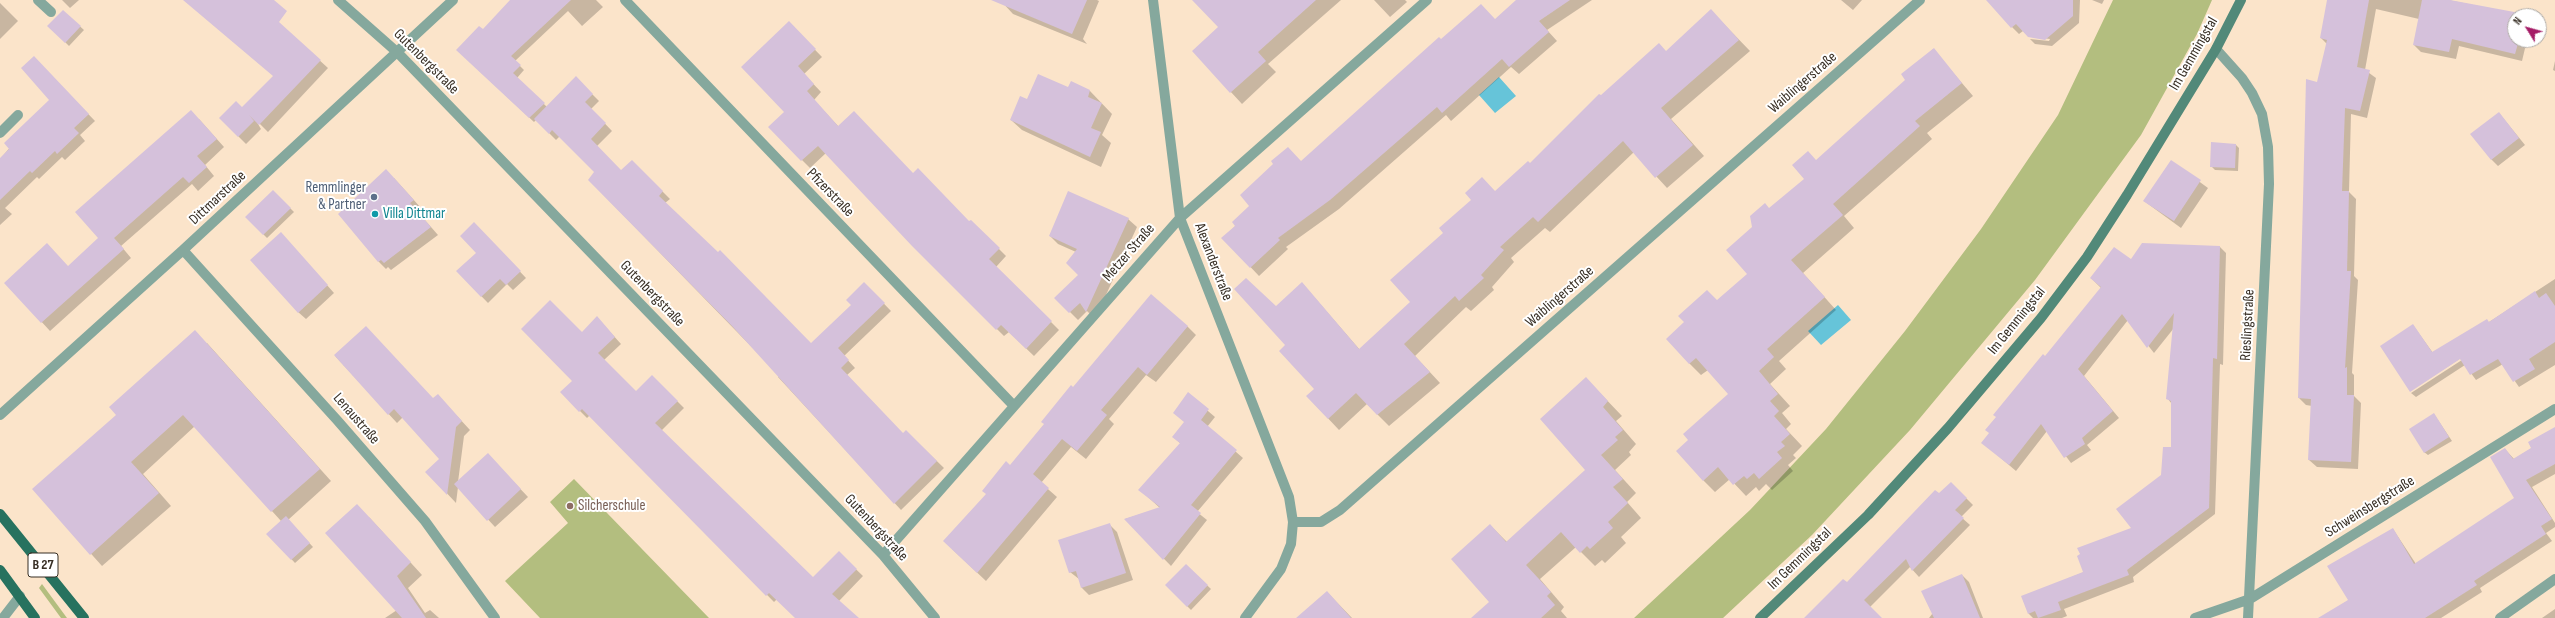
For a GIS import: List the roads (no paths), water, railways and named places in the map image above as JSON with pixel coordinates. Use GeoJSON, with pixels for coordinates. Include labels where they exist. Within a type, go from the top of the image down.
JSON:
{"type":"FeatureCollection","features":[{"type":"Feature","properties":{"kind":"main road","name":"B 27"},"geometry":{"type":"LineString","coordinates":[[0,514],[84,618]]}},
{"type":"Feature","properties":{"kind":"main road","name":"B 27"},"geometry":{"type":"LineString","coordinates":[[0,570],[35,618]]}},
{"type":"Feature","properties":{"kind":"street"},"geometry":{"type":"LineString","coordinates":[[38,0],[51,12]]}},
{"type":"Feature","properties":{"kind":"street","name":"Gutenbergstraße"},"geometry":{"type":"LineString","coordinates":[[338,0],[398,53],[883,555],[935,618]]}},
{"type":"Feature","properties":{"kind":"street","name":"Dittmarstraße"},"geometry":{"type":"LineString","coordinates":[[0,415],[183,250],[398,53],[453,0]]}},
{"type":"Feature","properties":{"kind":"street","name":"Pfizerstraße"},"geometry":{"type":"LineString","coordinates":[[625,0],[1014,406]]}},
{"type":"Feature","properties":{"kind":"street","name":"Alexanderstraße"},"geometry":{"type":"LineString","coordinates":[[1153,0],[1180,218],[1289,497],[1293,522]]}},
{"type":"Feature","properties":{"kind":"street","name":"Metzer Straße"},"geometry":{"type":"LineString","coordinates":[[883,555],[1180,218],[1427,0]]}},
{"type":"Feature","properties":{"kind":"street","name":"Waiblingerstraße"},"geometry":{"type":"LineString","coordinates":[[1293,522],[1321,522],[1340,510],[1920,0]]}},
{"type":"Feature","properties":{"kind":"street","name":"Im Gemmingstal"},"geometry":{"type":"LineString","coordinates":[[1760,618],[1868,515],[1948,428],[2041,318],[2087,257],[2128,195],[2216,49],[2241,0]]}},
{"type":"Feature","properties":{"kind":"street","name":"Rieslingstraße"},"geometry":{"type":"LineString","coordinates":[[2216,49],[2242,78],[2252,93],[2262,114],[2268,147],[2269,192],[2248,618]]}},
{"type":"Feature","properties":{"kind":"street"},"geometry":{"type":"LineString","coordinates":[[0,133],[18,115]]}},
{"type":"Feature","properties":{"kind":"street","name":"Lenaustraße"},"geometry":{"type":"LineString","coordinates":[[183,250],[337,420],[425,522],[495,618]]}},
{"type":"Feature","properties":{"kind":"street","name":"Schweinsbergstraße"},"geometry":{"type":"LineString","coordinates":[[2195,618],[2250,599],[2555,409]]}},
{"type":"Feature","properties":{"kind":"street"},"geometry":{"type":"LineString","coordinates":[[1245,618],[1281,569],[1291,544],[1293,522]]}},
{"type":"Feature","properties":{"kind":"street"},"geometry":{"type":"LineString","coordinates":[[2500,618],[2555,579]]}},
{"type":"Feature","properties":{"kind":"street"},"geometry":{"type":"LineString","coordinates":[[3,618],[20,596]]}},
{"type":"Feature","properties":{"kind":"water"},"geometry":{"type":"Polygon","coordinates":[[[1499,77],[1516,96],[1495,113],[1479,95],[1499,77]]]}},
{"type":"Feature","properties":{"kind":"water"},"geometry":{"type":"Polygon","coordinates":[[[1838,305],[1851,320],[1821,345],[1808,331],[1838,305]]]}},
{"type":"Feature","properties":{"kind":"place","name":"Remmlinger & Partner"},"geometry":{"type":"Point","coordinates":[374,197]}},
{"type":"Feature","properties":{"kind":"place","name":"Villa Dittmar"},"geometry":{"type":"Point","coordinates":[375,214]}},
{"type":"Feature","properties":{"kind":"place","name":"Silcherschule"},"geometry":{"type":"Point","coordinates":[570,506]}}]}
